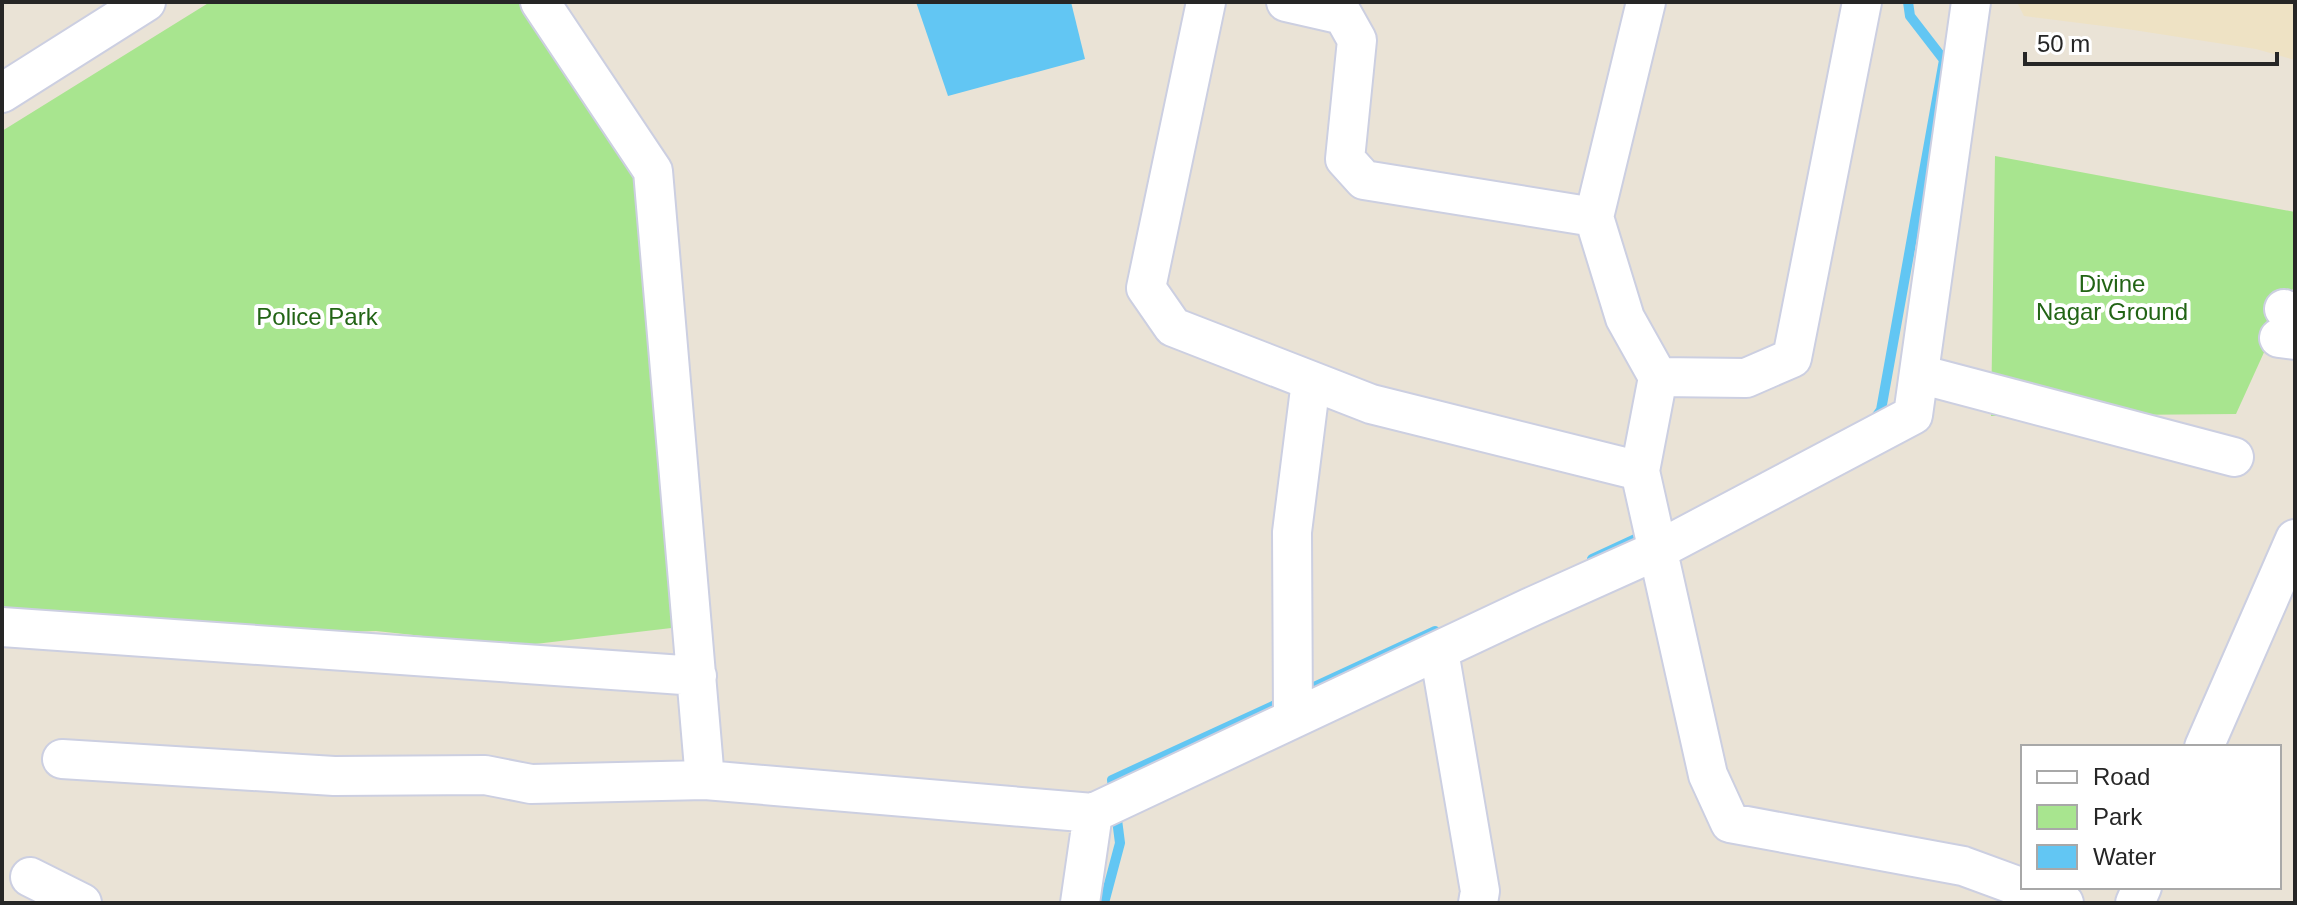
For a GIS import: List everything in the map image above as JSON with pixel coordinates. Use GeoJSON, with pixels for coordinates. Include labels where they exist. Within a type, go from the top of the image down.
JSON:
{"type":"FeatureCollection","features":[{"type":"Feature","properties":{"kind":"street"},"geometry":{"type":"LineString","coordinates":[[2,93],[146,2]]}},
{"type":"Feature","properties":{"kind":"street"},"geometry":{"type":"LineString","coordinates":[[540,2],[653,171],[705,780]]}},
{"type":"Feature","properties":{"kind":"street"},"geometry":{"type":"LineString","coordinates":[[1206,2],[1146,288],[1173,327],[1371,404],[1640,471]]}},
{"type":"Feature","properties":{"kind":"street"},"geometry":{"type":"LineString","coordinates":[[1286,2],[1343,15],[1357,40],[1345,159],[1364,180],[1594,217]]}},
{"type":"Feature","properties":{"kind":"street"},"geometry":{"type":"LineString","coordinates":[[1646,2],[1594,217],[1625,318],[1658,377],[1640,471],[1708,775],[1730,823],[1963,866],[2021,887]]}},
{"type":"Feature","properties":{"kind":"street"},"geometry":{"type":"LineString","coordinates":[[1658,377],[1746,378],[1792,358],[1862,2]]}},
{"type":"Feature","properties":{"kind":"street"},"geometry":{"type":"LineString","coordinates":[[62,759],[334,776],[485,775],[531,784],[705,780],[1093,813],[1658,550],[1913,415],[1971,2]]}},
{"type":"Feature","properties":{"kind":"street"},"geometry":{"type":"LineString","coordinates":[[1919,374],[2234,457]]}},
{"type":"Feature","properties":{"kind":"street"},"geometry":{"type":"LineString","coordinates":[[1293,719],[1292,532],[1311,381]]}},
{"type":"Feature","properties":{"kind":"street"},"geometry":{"type":"LineString","coordinates":[[2205,745],[2295,539]]}},
{"type":"Feature","properties":{"kind":"street"},"geometry":{"type":"LineString","coordinates":[[2,627],[697,676]]}},
{"type":"Feature","properties":{"kind":"street"},"geometry":{"type":"LineString","coordinates":[[1439,651],[1480,891],[1478,903]]}},
{"type":"Feature","properties":{"kind":"street"},"geometry":{"type":"LineString","coordinates":[[1080,903],[1093,813]]}},
{"type":"Feature","properties":{"kind":"street"},"geometry":{"type":"LineString","coordinates":[[30,877],[82,903]]}},
{"type":"Feature","properties":{"kind":"street"},"geometry":{"type":"LineString","coordinates":[[2026,889],[2064,903]]}},
{"type":"Feature","properties":{"kind":"shaded area"},"geometry":{"type":"Polygon","coordinates":[[[2017,2],[2295,2],[2295,60],[2256,49],[2024,16],[2017,2]]]}},
{"type":"Feature","properties":{"kind":"green space","name":"Police Park"},"geometry":{"type":"Polygon","coordinates":[[[210,2],[558,2],[650,165],[680,627],[518,646],[376,631],[279,634],[2,615],[2,131],[210,2]]]}},
{"type":"Feature","properties":{"kind":"green space","name":"Divine Nagar Ground"},"geometry":{"type":"Polygon","coordinates":[[[1995,156],[2295,212],[2295,284],[2236,414],[1991,416],[1995,156]]]}},
{"type":"Feature","properties":{"kind":"water"},"geometry":{"type":"Polygon","coordinates":[[[916,2],[1071,2],[1085,59],[948,96],[916,2]]]}},
{"type":"Feature","properties":{"kind":"waterway"},"geometry":{"type":"LineString","coordinates":[[1873,421],[1881,410],[1944,60],[1910,16],[1908,2]]}},
{"type":"Feature","properties":{"kind":"waterway"},"geometry":{"type":"LineString","coordinates":[[1592,559],[1646,534]]}},
{"type":"Feature","properties":{"kind":"waterway"},"geometry":{"type":"LineString","coordinates":[[1301,693],[1435,631]]}},
{"type":"Feature","properties":{"kind":"waterway"},"geometry":{"type":"LineString","coordinates":[[1114,796],[1112,780],[1286,700]]}},
{"type":"Feature","properties":{"kind":"waterway"},"geometry":{"type":"LineString","coordinates":[[1104,903],[1120,843],[1116,812]]}}]}
